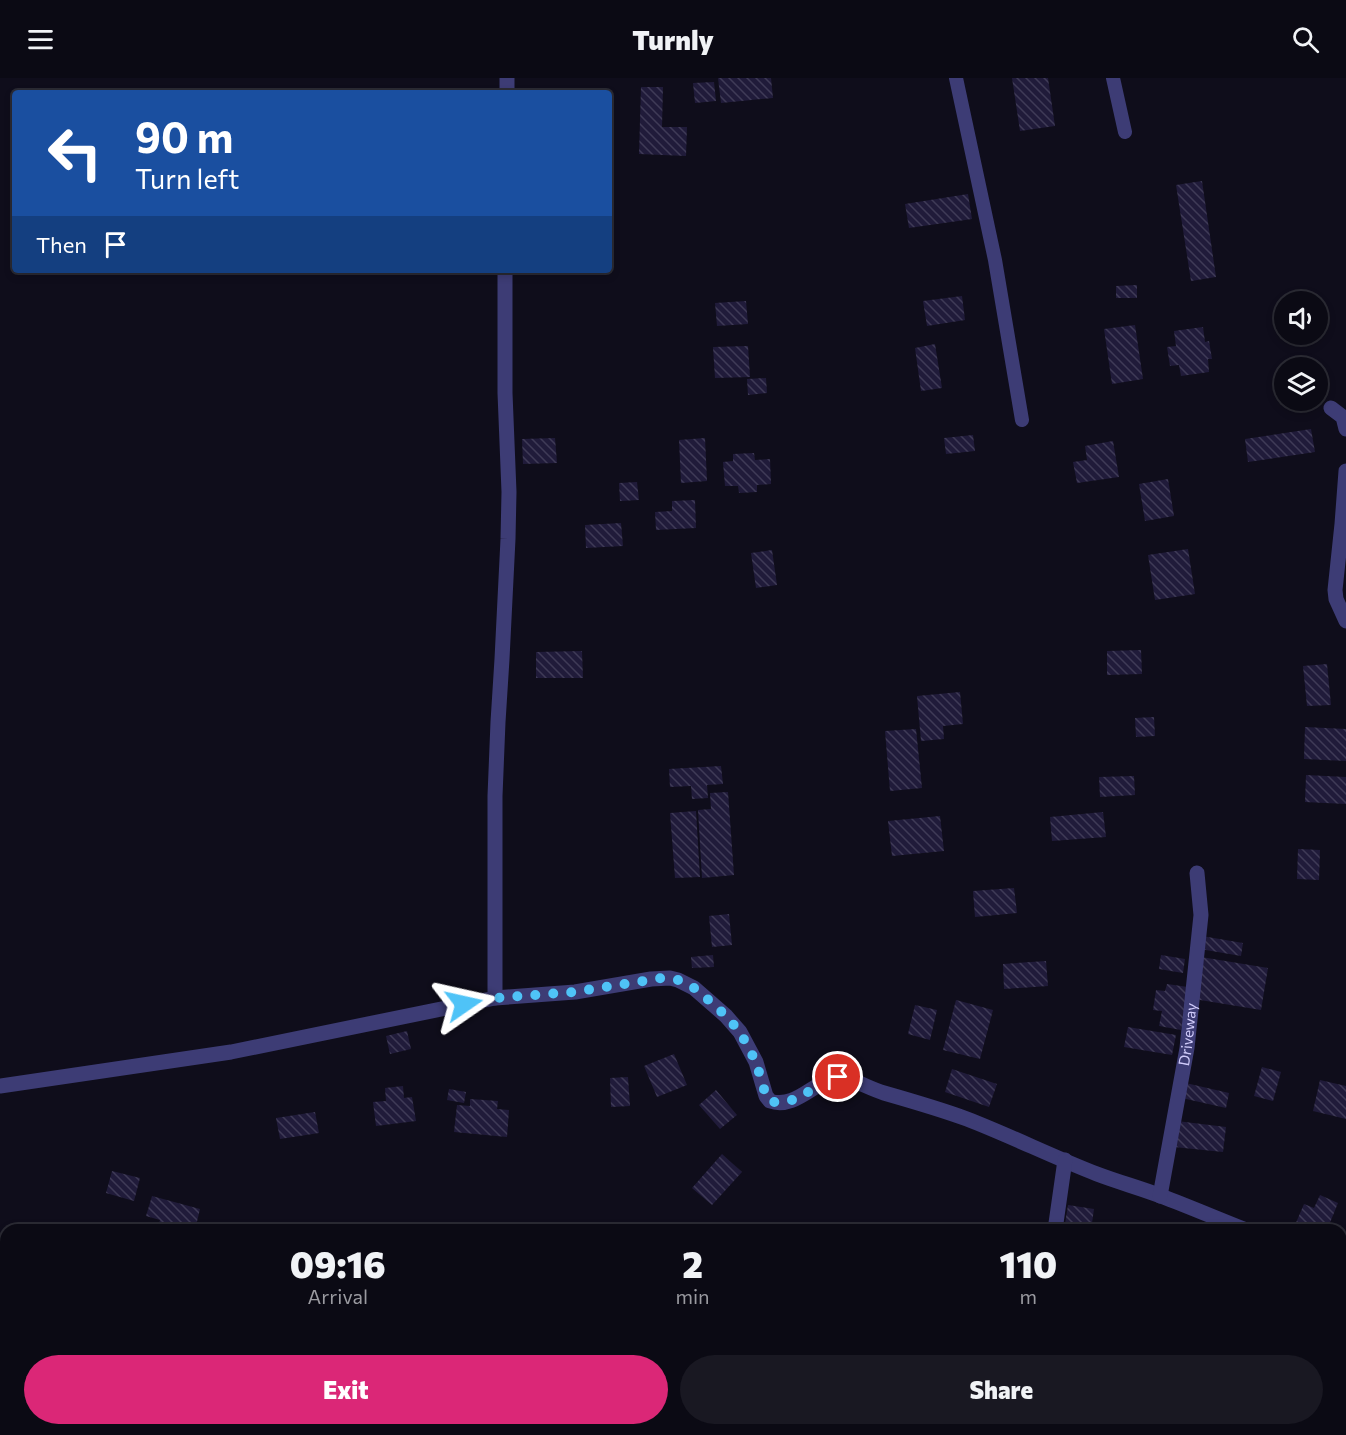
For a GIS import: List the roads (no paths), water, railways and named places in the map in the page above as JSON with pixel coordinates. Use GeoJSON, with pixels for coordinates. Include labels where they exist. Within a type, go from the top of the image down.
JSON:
{"type":"FeatureCollection","features":[{"type":"Feature","properties":{"kind":"street"},"geometry":{"type":"LineString","coordinates":[[495,998],[495,796],[509,492],[505,273]]}},
{"type":"Feature","properties":{"kind":"street"},"geometry":{"type":"LineString","coordinates":[[1331,408],[1343,417],[1346,429]]}},
{"type":"Feature","properties":{"kind":"street"},"geometry":{"type":"LineString","coordinates":[[1346,471],[1335,590],[1336,599],[1346,621]]}},
{"type":"Feature","properties":{"kind":"street","name":"Driveway"},"geometry":{"type":"LineString","coordinates":[[1160,1196],[1187,1048],[1201,915],[1197,873]]}},
{"type":"Feature","properties":{"kind":"street"},"geometry":{"type":"LineString","coordinates":[[0,1086],[231,1052],[495,998],[574,992],[662,978],[678,980],[694,988],[726,1016],[740,1032],[756,1062],[766,1096],[770,1101],[791,1100],[806,1094],[828,1080],[844,1078],[965,1118],[1097,1174],[1231,1224]]}},
{"type":"Feature","properties":{"kind":"street"},"geometry":{"type":"LineString","coordinates":[[1056,1224],[1065,1160]]}},
{"type":"Feature","properties":{"kind":"lane"},"geometry":{"type":"LineString","coordinates":[[956,78],[995,260],[1022,420]]}},
{"type":"Feature","properties":{"kind":"lane"},"geometry":{"type":"LineString","coordinates":[[1113,78],[1125,132]]}}]}
